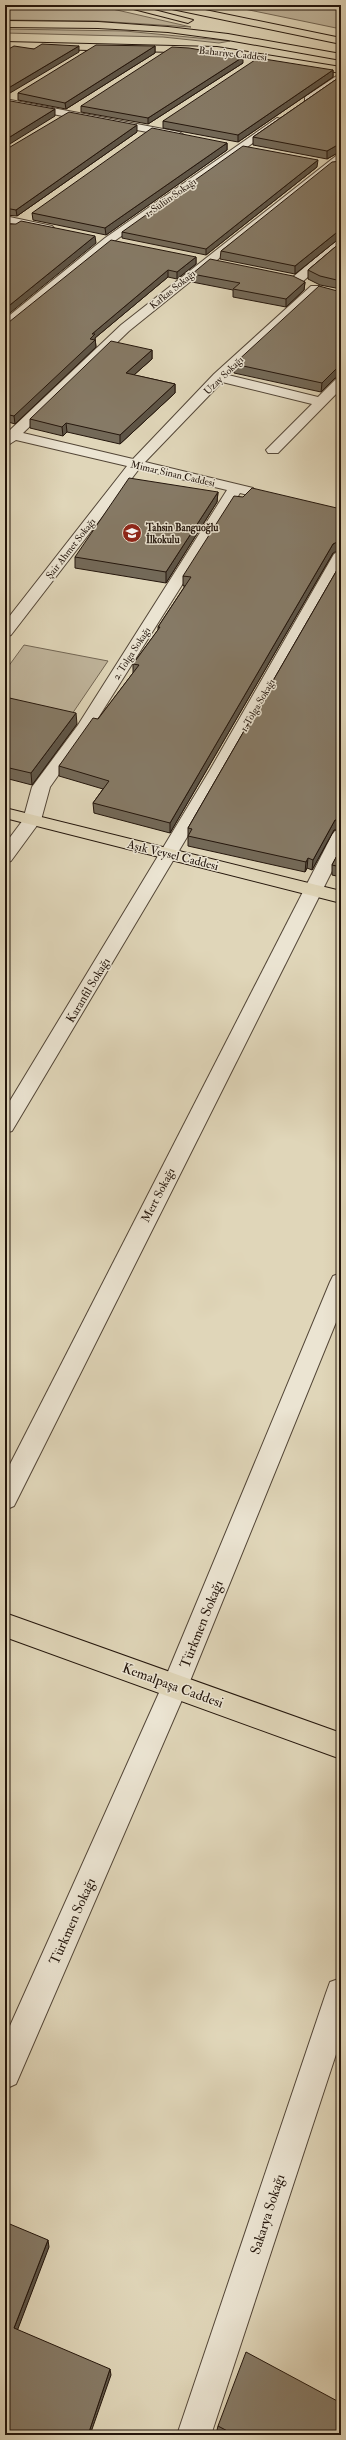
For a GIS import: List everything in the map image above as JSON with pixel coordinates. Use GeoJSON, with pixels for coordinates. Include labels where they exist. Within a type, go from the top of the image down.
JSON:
{"type":"FeatureCollection","features":[{"type":"Feature","properties":{"kind":"main road"},"geometry":{"type":"LineString","coordinates":[[122,5],[341,51]]}},
{"type":"Feature","properties":{"kind":"main road"},"geometry":{"type":"LineString","coordinates":[[167,5],[341,41]]}},
{"type":"Feature","properties":{"kind":"main road"},"geometry":{"type":"LineString","coordinates":[[195,5],[341,38]]}},
{"type":"Feature","properties":{"kind":"main road"},"geometry":{"type":"LineString","coordinates":[[5,24],[80,24],[167,29],[243,40],[341,57]]}},
{"type":"Feature","properties":{"kind":"main road"},"geometry":{"type":"LineString","coordinates":[[5,37],[117,38],[217,50]]}},
{"type":"Feature","properties":{"kind":"main road","name":"Bahariye Caddesi"},"geometry":{"type":"LineString","coordinates":[[5,45],[217,50],[263,56],[341,70]]}},
{"type":"Feature","properties":{"kind":"main road","name":"Aşık Veysel Caddesi"},"geometry":{"type":"LineString","coordinates":[[5,813],[341,897]]}},
{"type":"Feature","properties":{"kind":"main road","name":"Kemalpaşa Caddesi"},"geometry":{"type":"LineString","coordinates":[[5,1625],[341,1746]]}},
{"type":"Feature","properties":{"kind":"street"},"geometry":{"type":"LineString","coordinates":[[5,53],[19,45]]}},
{"type":"Feature","properties":{"kind":"street"},"geometry":{"type":"LineString","coordinates":[[76,58],[95,47]]}},
{"type":"Feature","properties":{"kind":"street"},"geometry":{"type":"LineString","coordinates":[[151,61],[170,49]]}},
{"type":"Feature","properties":{"kind":"street"},"geometry":{"type":"LineString","coordinates":[[250,65],[263,56]]}},
{"type":"Feature","properties":{"kind":"street"},"geometry":{"type":"LineString","coordinates":[[298,107],[341,76]]}},
{"type":"Feature","properties":{"kind":"street"},"geometry":{"type":"LineString","coordinates":[[5,102],[18,94]]}},
{"type":"Feature","properties":{"kind":"street"},"geometry":{"type":"LineString","coordinates":[[5,102],[188,137]]}},
{"type":"Feature","properties":{"kind":"street"},"geometry":{"type":"LineString","coordinates":[[56,122],[81,106]]}},
{"type":"Feature","properties":{"kind":"street","name":"1. Sülün Sokağı"},"geometry":{"type":"LineString","coordinates":[[5,325],[109,240],[285,115]]}},
{"type":"Feature","properties":{"kind":"street"},"geometry":{"type":"LineString","coordinates":[[137,140],[163,122]]}},
{"type":"Feature","properties":{"kind":"street"},"geometry":{"type":"LineString","coordinates":[[226,144],[256,150]]}},
{"type":"Feature","properties":{"kind":"street","name":"Kafkas Sokağı"},"geometry":{"type":"LineString","coordinates":[[8,437],[125,328],[341,155]]}},
{"type":"Feature","properties":{"kind":"street"},"geometry":{"type":"LineString","coordinates":[[314,162],[341,167]]}},
{"type":"Feature","properties":{"kind":"street"},"geometry":{"type":"LineString","coordinates":[[20,222],[33,213]]}},
{"type":"Feature","properties":{"kind":"street"},"geometry":{"type":"LineString","coordinates":[[7,224],[20,222],[57,230]]}},
{"type":"Feature","properties":{"kind":"street"},"geometry":{"type":"LineString","coordinates":[[94,237],[124,244]]}},
{"type":"Feature","properties":{"kind":"street"},"geometry":{"type":"LineString","coordinates":[[297,280],[341,242]]}},
{"type":"Feature","properties":{"kind":"street"},"geometry":{"type":"LineString","coordinates":[[192,258],[222,264]]}},
{"type":"Feature","properties":{"kind":"street"},"geometry":{"type":"LineString","coordinates":[[282,277],[297,280],[315,289],[328,292]]}},
{"type":"Feature","properties":{"kind":"street","name":"Uzay Sokağı"},"geometry":{"type":"LineString","coordinates":[[136,464],[219,377],[315,289]]}},
{"type":"Feature","properties":{"kind":"street"},"geometry":{"type":"LineString","coordinates":[[219,377],[320,402]]}},
{"type":"Feature","properties":{"kind":"street"},"geometry":{"type":"LineString","coordinates":[[273,450],[341,382]]}},
{"type":"Feature","properties":{"kind":"street","name":"Mimar Sinan Caddesi"},"geometry":{"type":"LineString","coordinates":[[8,437],[136,464],[258,494]]}},
{"type":"Feature","properties":{"kind":"street","name":"Şair Ahmet Sokağı"},"geometry":{"type":"LineString","coordinates":[[5,632],[136,464]]}},
{"type":"Feature","properties":{"kind":"street","name":"2. Tolga Sokağı"},"geometry":{"type":"LineString","coordinates":[[32,820],[41,787],[84,726],[236,488]]}},
{"type":"Feature","properties":{"kind":"street","name":"1. Tolga Sokağı"},"geometry":{"type":"LineString","coordinates":[[171,854],[280,666],[341,554]]}},
{"type":"Feature","properties":{"kind":"street"},"geometry":{"type":"LineString","coordinates":[[5,857],[32,820]]}},
{"type":"Feature","properties":{"kind":"street","name":"Mert Sokağı"},"geometry":{"type":"LineString","coordinates":[[5,1499],[341,835]]}},
{"type":"Feature","properties":{"kind":"street","name":"Karanfil Sokağı"},"geometry":{"type":"LineString","coordinates":[[5,1126],[171,854]]}},
{"type":"Feature","properties":{"kind":"street","name":"Türkmen Sokağı"},"geometry":{"type":"LineString","coordinates":[[5,2073],[175,1686],[341,1282]]}},
{"type":"Feature","properties":{"kind":"street","name":"Sakarya Sokağı"},"geometry":{"type":"LineString","coordinates":[[194,2435],[341,1992]]}},
{"type":"Feature","properties":{"kind":"shaded area"},"geometry":{"type":"Polygon","coordinates":[[[5,5],[95,5],[191,27],[97,21],[5,20],[5,5]]]}},
{"type":"Feature","properties":{"kind":"shaded area"},"geometry":{"type":"Polygon","coordinates":[[[225,5],[341,5],[341,29],[225,5]]]}},
{"type":"Feature","properties":{"kind":"shaded area"},"geometry":{"type":"Polygon","coordinates":[[[5,29],[125,31],[230,41],[219,43],[163,37],[5,33],[5,29]]]}},
{"type":"Feature","properties":{"kind":"shaded area"},"geometry":{"type":"Polygon","coordinates":[[[24,645],[108,661],[70,717],[5,704],[5,671],[24,645]]]}},
{"type":"Feature","properties":{"kind":"building"},"geometry":{"type":"Polygon","coordinates":[[[42,44],[79,46],[5,90],[5,51],[14,46],[34,49],[42,44]]]}},
{"type":"Feature","properties":{"kind":"building"},"geometry":{"type":"Polygon","coordinates":[[[96,45],[155,46],[65,103],[18,93],[96,45]]]}},
{"type":"Feature","properties":{"kind":"building"},"geometry":{"type":"Polygon","coordinates":[[[172,47],[189,48],[243,57],[148,118],[81,106],[172,47]]]}},
{"type":"Feature","properties":{"kind":"building"},"geometry":{"type":"Polygon","coordinates":[[[258,58],[333,70],[238,135],[163,121],[258,58]]]}},
{"type":"Feature","properties":{"kind":"building"},"geometry":{"type":"Polygon","coordinates":[[[341,76],[341,143],[327,151],[253,137],[341,76]]]}},
{"type":"Feature","properties":{"kind":"building"},"geometry":{"type":"Polygon","coordinates":[[[5,100],[55,109],[5,140],[5,100]]]}},
{"type":"Feature","properties":{"kind":"building"},"geometry":{"type":"Polygon","coordinates":[[[69,112],[137,125],[16,210],[5,208],[5,150],[69,112]]]}},
{"type":"Feature","properties":{"kind":"building"},"geometry":{"type":"Polygon","coordinates":[[[152,128],[227,143],[105,228],[32,213],[152,128]]]}},
{"type":"Feature","properties":{"kind":"building"},"geometry":{"type":"Polygon","coordinates":[[[243,146],[318,160],[206,249],[122,232],[243,146]]]}},
{"type":"Feature","properties":{"kind":"building"},"geometry":{"type":"Polygon","coordinates":[[[341,161],[341,229],[295,266],[221,251],[332,162],[341,161]]]}},
{"type":"Feature","properties":{"kind":"building"},"geometry":{"type":"Polygon","coordinates":[[[5,221],[8,224],[16,224],[21,221],[95,236],[5,309],[5,221]]]}},
{"type":"Feature","properties":{"kind":"building"},"geometry":{"type":"Polygon","coordinates":[[[111,240],[196,257],[177,272],[168,270],[92,334],[95,334],[90,339],[95,340],[14,416],[5,414],[5,323],[9,322],[111,240]]]}},
{"type":"Feature","properties":{"kind":"building"},"geometry":{"type":"Polygon","coordinates":[[[341,242],[341,281],[320,276],[308,270],[341,242]]]}},
{"type":"Feature","properties":{"kind":"building"},"geometry":{"type":"Polygon","coordinates":[[[210,259],[293,276],[305,282],[286,299],[233,289],[240,283],[192,274],[210,259]]]}},
{"type":"Feature","properties":{"kind":"building"},"geometry":{"type":"Polygon","coordinates":[[[319,286],[341,292],[341,368],[336,369],[322,383],[234,364],[319,286]]]}},
{"type":"Feature","properties":{"kind":"building"},"geometry":{"type":"Polygon","coordinates":[[[111,341],[152,350],[126,373],[175,384],[120,435],[66,423],[62,427],[30,419],[111,341]]]}},
{"type":"Feature","properties":{"kind":"building"},"geometry":{"type":"Polygon","coordinates":[[[341,387],[341,393],[337,392],[341,387]]]}},
{"type":"Feature","properties":{"kind":"building"},"geometry":{"type":"Polygon","coordinates":[[[129,478],[218,492],[166,572],[75,557],[129,478]]]}},
{"type":"Feature","properties":{"kind":"building"},"geometry":{"type":"Polygon","coordinates":[[[252,488],[341,509],[341,540],[333,544],[170,823],[93,803],[109,781],[59,766],[93,718],[98,719],[139,665],[133,664],[160,627],[158,627],[191,577],[183,576],[234,496],[243,497],[252,488]]]}},
{"type":"Feature","properties":{"kind":"building"},"geometry":{"type":"Polygon","coordinates":[[[341,563],[341,659],[337,666],[341,667],[341,819],[335,820],[313,860],[308,858],[306,862],[188,836],[192,829],[188,828],[341,563]]]}},
{"type":"Feature","properties":{"kind":"building"},"geometry":{"type":"Polygon","coordinates":[[[5,697],[76,713],[31,773],[5,767],[5,697]]]}},
{"type":"Feature","properties":{"kind":"building"},"geometry":{"type":"Polygon","coordinates":[[[341,848],[341,867],[332,865],[341,848]]]}},
{"type":"Feature","properties":{"kind":"building"},"geometry":{"type":"Polygon","coordinates":[[[5,2222],[48,2240],[14,2328],[110,2369],[88,2435],[5,2435],[5,2222]]]}},
{"type":"Feature","properties":{"kind":"building"},"geometry":{"type":"Polygon","coordinates":[[[246,2352],[341,2403],[341,2435],[235,2435],[218,2426],[246,2352]]]}},
{"type":"Feature","properties":{"kind":"place","name":"Tahsin Banguoğlu İlkokulu"},"geometry":{"type":"Point","coordinates":[132,533]}}]}
